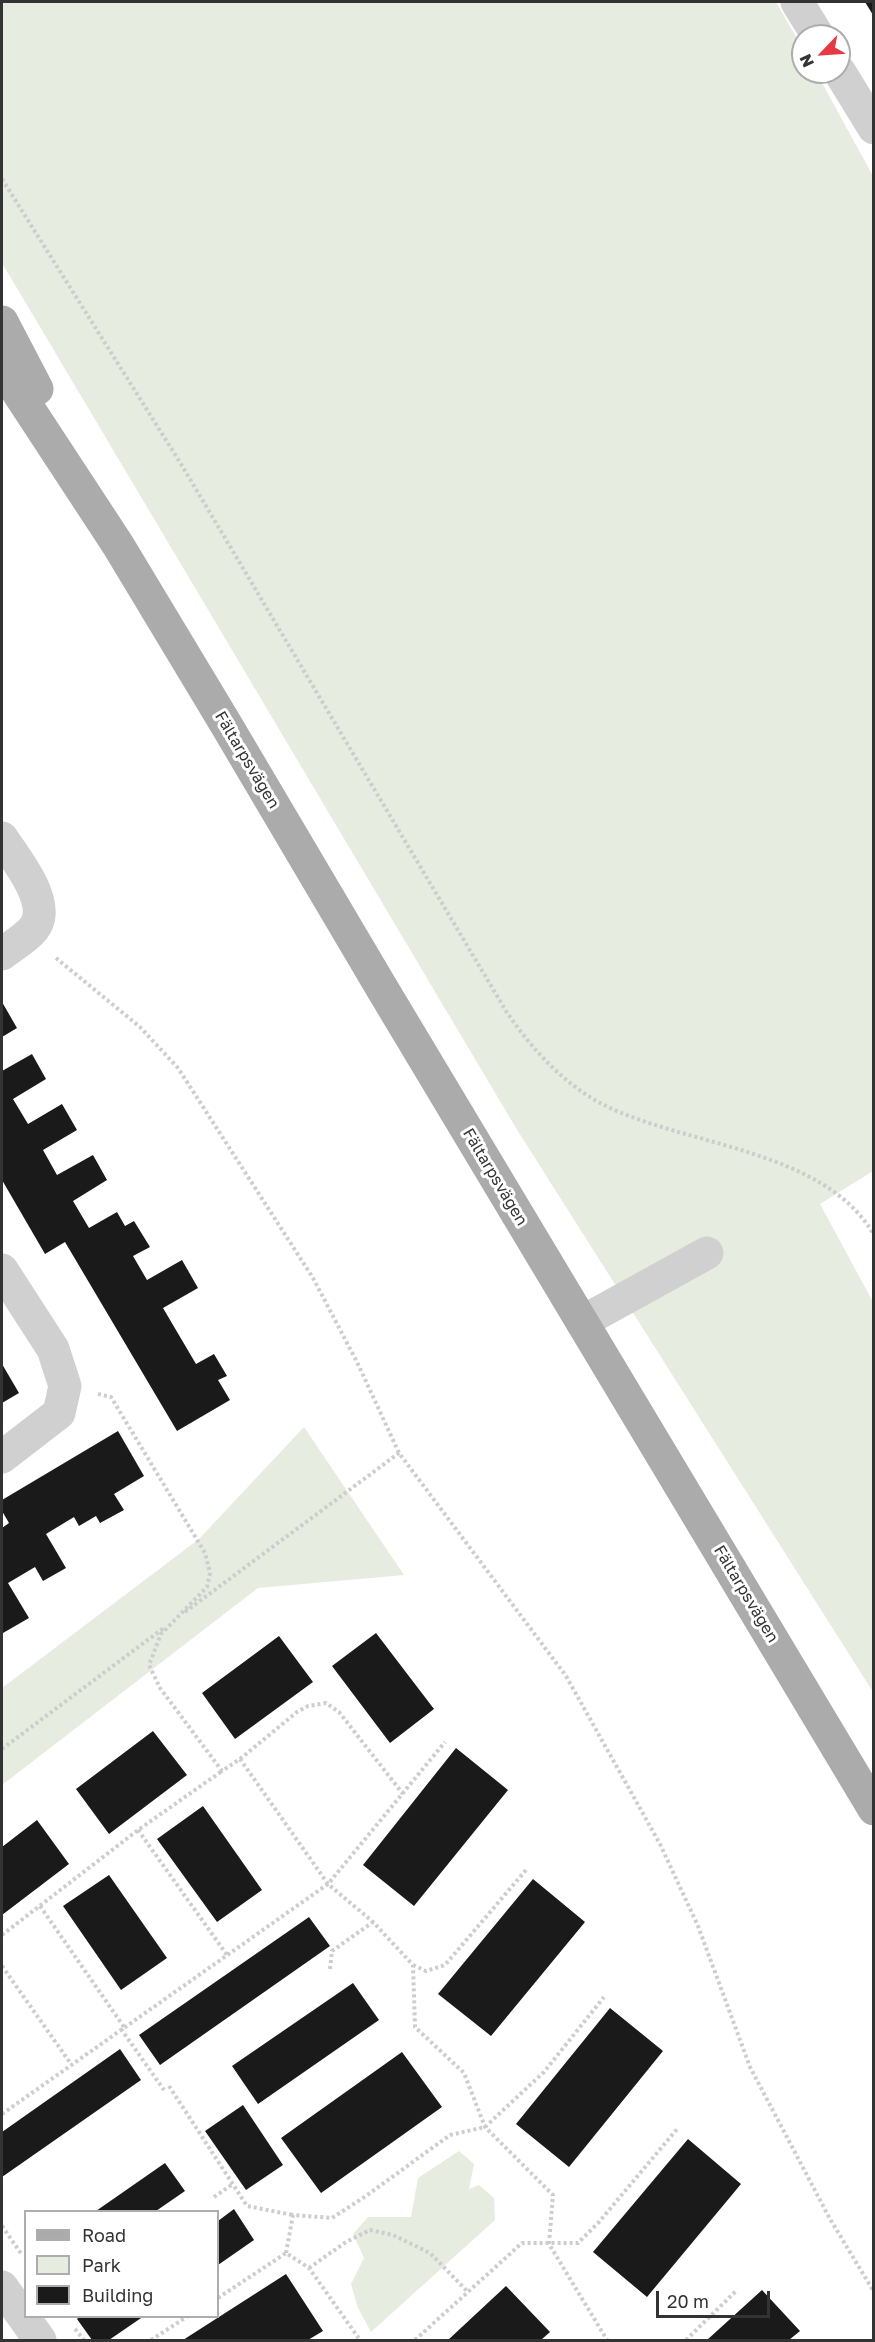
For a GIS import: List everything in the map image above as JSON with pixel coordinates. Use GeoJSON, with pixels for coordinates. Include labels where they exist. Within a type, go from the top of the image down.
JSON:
{"type":"FeatureCollection","features":[{"type":"Feature","properties":{"kind":"main road","name":"Fältarpsvägen"},"geometry":{"type":"LineString","coordinates":[[2,322],[118,545]]}},
{"type":"Feature","properties":{"kind":"main road","name":"Fältarpsvägen"},"geometry":{"type":"LineString","coordinates":[[2,368],[118,545],[873,1809]]}},
{"type":"Feature","properties":{"kind":"street"},"geometry":{"type":"LineString","coordinates":[[797,2],[811,24]]}},
{"type":"Feature","properties":{"kind":"street"},"geometry":{"type":"LineString","coordinates":[[847,84],[873,128]]}},
{"type":"Feature","properties":{"kind":"street"},"geometry":{"type":"LineString","coordinates":[[2,838],[32,886],[39,906],[37,923],[14,944]]}},
{"type":"Feature","properties":{"kind":"street"},"geometry":{"type":"LineString","coordinates":[[582,1322],[707,1253]]}},
{"type":"Feature","properties":{"kind":"street"},"geometry":{"type":"LineString","coordinates":[[2,1270],[53,1349],[64,1386],[59,1413],[2,1457]]}},
{"type":"Feature","properties":{"kind":"street"},"geometry":{"type":"LineString","coordinates":[[2,2287],[24,2318]]}},
{"type":"Feature","properties":{"kind":"street"},"geometry":{"type":"LineString","coordinates":[[24,2318],[40,2340]]}},
{"type":"Feature","properties":{"kind":"path"},"geometry":{"type":"LineString","coordinates":[[2,179],[182,464],[506,1011],[535,1051],[565,1078],[603,1104],[645,1122],[734,1147],[777,1162],[805,1175],[846,1200],[861,1215],[873,1235]]}},
{"type":"Feature","properties":{"kind":"path"},"geometry":{"type":"LineString","coordinates":[[14,944],[123,1011],[178,1068],[313,1278],[357,1362],[399,1454],[572,1687],[660,1844],[698,1926],[750,2067],[830,2219],[873,2292]]}},
{"type":"Feature","properties":{"kind":"path"},"geometry":{"type":"LineString","coordinates":[[64,1386],[111,1397],[206,1553],[210,1573],[207,1587],[161,1634],[149,1665],[160,1688],[222,1771]]}},
{"type":"Feature","properties":{"kind":"path"},"geometry":{"type":"LineString","coordinates":[[2,1749],[399,1454]]}},
{"type":"Feature","properties":{"kind":"path"},"geometry":{"type":"LineString","coordinates":[[2,1935],[138,1830],[240,1758],[297,1712],[308,1706],[326,1703],[339,1712],[403,1794]]}},
{"type":"Feature","properties":{"kind":"path"},"geometry":{"type":"LineString","coordinates":[[2,2114],[328,1884],[445,1742]]}},
{"type":"Feature","properties":{"kind":"path"},"geometry":{"type":"LineString","coordinates":[[240,1758],[328,1884],[374,1922],[413,1965],[426,1971],[445,1965],[526,1870]]}},
{"type":"Feature","properties":{"kind":"path"},"geometry":{"type":"LineString","coordinates":[[138,1830],[227,1955]]}},
{"type":"Feature","properties":{"kind":"path"},"geometry":{"type":"LineString","coordinates":[[40,1906],[164,2090]]}},
{"type":"Feature","properties":{"kind":"path"},"geometry":{"type":"LineString","coordinates":[[330,1969],[332,1952],[374,1922]]}},
{"type":"Feature","properties":{"kind":"path"},"geometry":{"type":"LineString","coordinates":[[413,1965],[415,2027],[464,2073],[485,2127],[553,2195],[549,2244],[608,2340]]}},
{"type":"Feature","properties":{"kind":"path"},"geometry":{"type":"LineString","coordinates":[[2,1966],[71,2064]]}},
{"type":"Feature","properties":{"kind":"path"},"geometry":{"type":"LineString","coordinates":[[169,2086],[247,2206],[293,2215],[332,2218],[450,2135],[485,2127],[544,2072],[604,1997]]}},
{"type":"Feature","properties":{"kind":"path"},"geometry":{"type":"LineString","coordinates":[[415,2340],[522,2243],[578,2243],[599,2222],[678,2128]]}},
{"type":"Feature","properties":{"kind":"path"},"geometry":{"type":"LineString","coordinates":[[214,2197],[233,2184]]}},
{"type":"Feature","properties":{"kind":"path"},"geometry":{"type":"LineString","coordinates":[[219,2297],[286,2253],[293,2215]]}},
{"type":"Feature","properties":{"kind":"path"},"geometry":{"type":"LineString","coordinates":[[2,2226],[24,2257]]}},
{"type":"Feature","properties":{"kind":"path"},"geometry":{"type":"LineString","coordinates":[[309,2268],[346,2242],[370,2230],[393,2235],[430,2253],[468,2292]]}},
{"type":"Feature","properties":{"kind":"path"},"geometry":{"type":"LineString","coordinates":[[286,2253],[309,2268],[360,2340]]}},
{"type":"Feature","properties":{"kind":"path"},"geometry":{"type":"LineString","coordinates":[[686,2340],[736,2291]]}},
{"type":"Feature","properties":{"kind":"path"},"geometry":{"type":"LineString","coordinates":[[151,2340],[185,2318]]}},
{"type":"Feature","properties":{"kind":"green space"},"geometry":{"type":"Polygon","coordinates":[[[2,2],[776,2],[791,28],[791,84],[823,84],[873,176],[873,1171],[820,1204],[873,1302],[873,1692],[516,1128],[2,263],[2,2]]]}},
{"type":"Feature","properties":{"kind":"green space"},"geometry":{"type":"Polygon","coordinates":[[[304,1427],[404,1575],[258,1588],[2,1785],[2,1688],[199,1539],[304,1427]]]}},
{"type":"Feature","properties":{"kind":"green space"},"geometry":{"type":"Polygon","coordinates":[[[459,2151],[474,2164],[469,2189],[479,2185],[494,2198],[495,2220],[371,2332],[358,2308],[351,2284],[364,2258],[353,2234],[368,2217],[411,2217],[418,2178],[459,2151]]]}},
{"type":"Feature","properties":{"kind":"building"},"geometry":{"type":"Polygon","coordinates":[[[865,2],[873,2],[873,15],[865,2]]]}},
{"type":"Feature","properties":{"kind":"building"},"geometry":{"type":"Polygon","coordinates":[[[2,1002],[17,1028],[2,1037],[2,1002]]]}},
{"type":"Feature","properties":{"kind":"building"},"geometry":{"type":"Polygon","coordinates":[[[32,1054],[46,1079],[13,1099],[28,1124],[62,1104],[77,1130],[43,1150],[57,1175],[93,1155],[107,1180],[73,1201],[89,1228],[117,1212],[125,1226],[134,1221],[150,1247],[133,1256],[147,1280],[182,1260],[198,1288],[163,1308],[196,1364],[214,1354],[227,1376],[218,1380],[230,1400],[177,1431],[65,1242],[45,1254],[2,1180],[2,1071],[32,1054]]]}},
{"type":"Feature","properties":{"kind":"building"},"geometry":{"type":"Polygon","coordinates":[[[2,1364],[19,1393],[2,1403],[2,1364]]]}},
{"type":"Feature","properties":{"kind":"building"},"geometry":{"type":"Polygon","coordinates":[[[118,1431],[144,1476],[114,1494],[124,1510],[100,1523],[96,1516],[79,1526],[74,1517],[46,1534],[66,1568],[43,1581],[35,1567],[8,1583],[29,1618],[3,1633],[2,1528],[9,1523],[2,1511],[2,1500],[118,1431]]]}},
{"type":"Feature","properties":{"kind":"building"},"geometry":{"type":"Polygon","coordinates":[[[376,1633],[434,1709],[390,1743],[332,1666],[376,1633]]]}},
{"type":"Feature","properties":{"kind":"building"},"geometry":{"type":"Polygon","coordinates":[[[279,1636],[313,1682],[235,1739],[202,1693],[279,1636]]]}},
{"type":"Feature","properties":{"kind":"building"},"geometry":{"type":"Polygon","coordinates":[[[153,1731],[187,1775],[109,1834],[76,1789],[153,1731]]]}},
{"type":"Feature","properties":{"kind":"building"},"geometry":{"type":"Polygon","coordinates":[[[456,1748],[508,1790],[414,1906],[363,1865],[456,1748]]]}},
{"type":"Feature","properties":{"kind":"building"},"geometry":{"type":"Polygon","coordinates":[[[203,1806],[262,1890],[217,1922],[157,1839],[203,1806]]]}},
{"type":"Feature","properties":{"kind":"building"},"geometry":{"type":"Polygon","coordinates":[[[37,1820],[69,1864],[2,1915],[2,1847],[37,1820]]]}},
{"type":"Feature","properties":{"kind":"building"},"geometry":{"type":"Polygon","coordinates":[[[109,1875],[167,1958],[121,1990],[63,1906],[109,1875]]]}},
{"type":"Feature","properties":{"kind":"building"},"geometry":{"type":"Polygon","coordinates":[[[533,1879],[585,1922],[491,2036],[438,1994],[533,1879]]]}},
{"type":"Feature","properties":{"kind":"building"},"geometry":{"type":"Polygon","coordinates":[[[309,1917],[330,1946],[160,2065],[139,2035],[309,1917]]]}},
{"type":"Feature","properties":{"kind":"building"},"geometry":{"type":"Polygon","coordinates":[[[353,1983],[379,2020],[258,2104],[232,2066],[353,1983]]]}},
{"type":"Feature","properties":{"kind":"building"},"geometry":{"type":"Polygon","coordinates":[[[610,2008],[663,2051],[569,2167],[516,2124],[610,2008]]]}},
{"type":"Feature","properties":{"kind":"building"},"geometry":{"type":"Polygon","coordinates":[[[120,2049],[141,2080],[2,2177],[2,2132],[120,2049]]]}},
{"type":"Feature","properties":{"kind":"building"},"geometry":{"type":"Polygon","coordinates":[[[402,2052],[442,2107],[321,2193],[281,2138],[402,2052]]]}},
{"type":"Feature","properties":{"kind":"building"},"geometry":{"type":"Polygon","coordinates":[[[243,2105],[283,2165],[246,2190],[205,2131],[243,2105]]]}},
{"type":"Feature","properties":{"kind":"building"},"geometry":{"type":"Polygon","coordinates":[[[688,2139],[741,2184],[647,2297],[593,2252],[688,2139]]]}},
{"type":"Feature","properties":{"kind":"building"},"geometry":{"type":"Polygon","coordinates":[[[165,2163],[185,2191],[157,2210],[97,2210],[165,2163]]]}},
{"type":"Feature","properties":{"kind":"building"},"geometry":{"type":"Polygon","coordinates":[[[234,2209],[254,2240],[219,2264],[219,2220],[234,2209]]]}},
{"type":"Feature","properties":{"kind":"building"},"geometry":{"type":"Polygon","coordinates":[[[286,2274],[323,2331],[308,2340],[183,2340],[286,2274]]]}},
{"type":"Feature","properties":{"kind":"building"},"geometry":{"type":"Polygon","coordinates":[[[506,2286],[550,2332],[541,2340],[448,2340],[506,2286]]]}},
{"type":"Feature","properties":{"kind":"building"},"geometry":{"type":"Polygon","coordinates":[[[762,2290],[800,2331],[789,2340],[707,2340],[762,2290]]]}},
{"type":"Feature","properties":{"kind":"building"},"geometry":{"type":"Polygon","coordinates":[[[141,2318],[109,2340],[92,2340],[77,2319],[141,2318]]]}}]}
